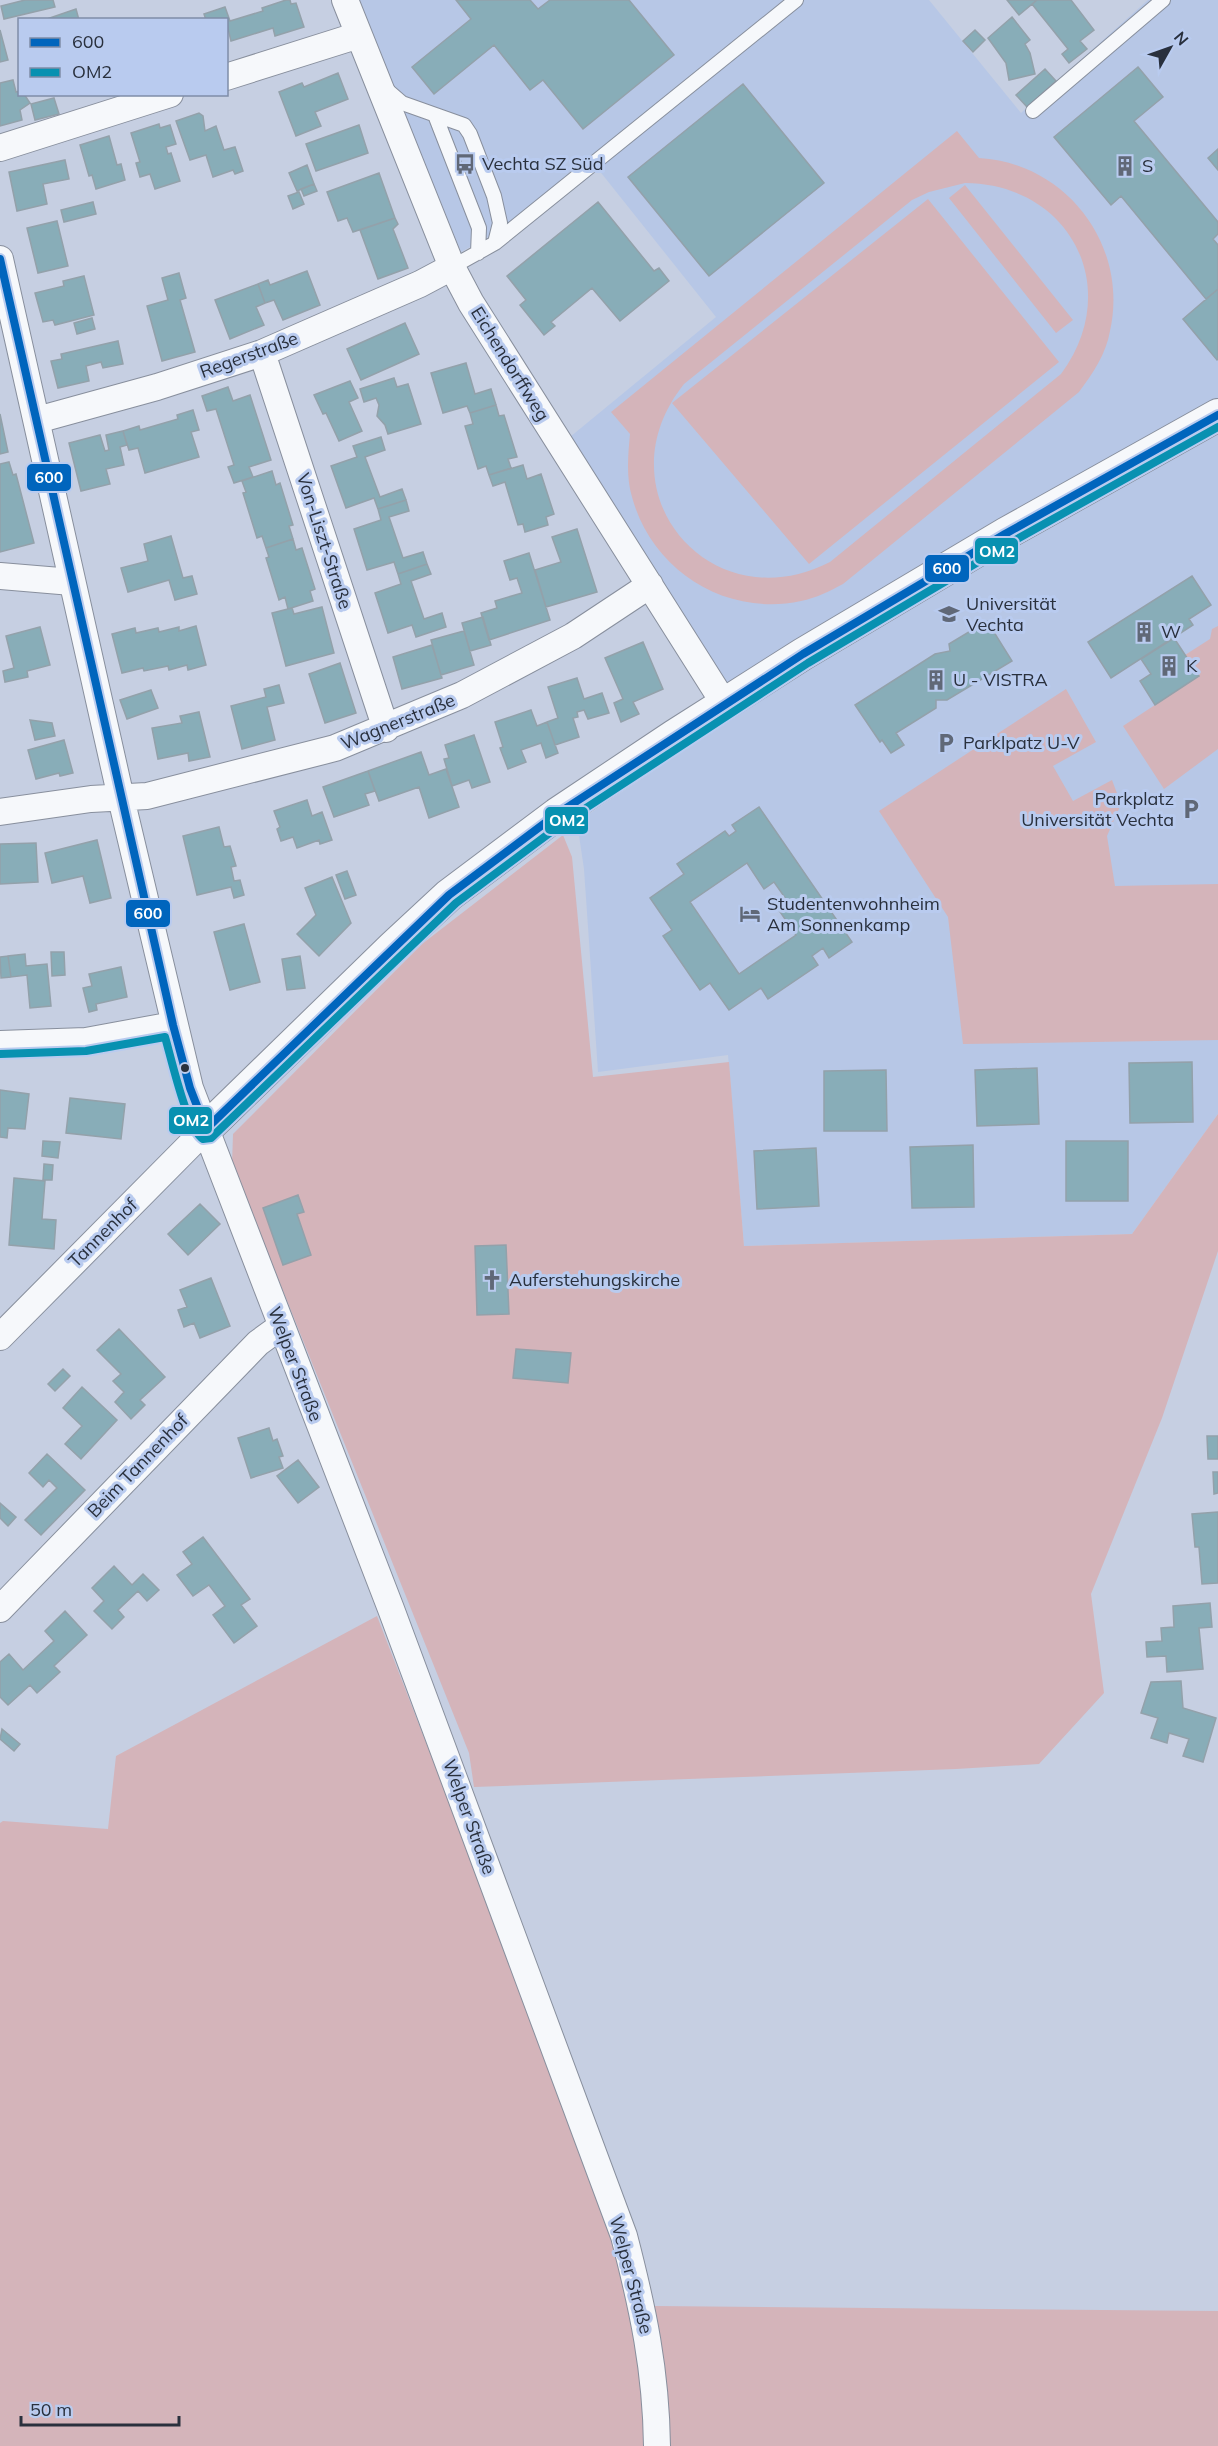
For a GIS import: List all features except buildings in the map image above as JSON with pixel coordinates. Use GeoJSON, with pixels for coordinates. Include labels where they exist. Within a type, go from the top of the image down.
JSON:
{"type":"FeatureCollection","features":[{"type":"Feature","properties":{"kind":"street","name":"Eichendorffweg"},"geometry":{"type":"LineString","coordinates":[[345,0],[452,267],[471,303],[724,703]]}},
{"type":"Feature","properties":{"kind":"street"},"geometry":{"type":"LineString","coordinates":[[228,76],[359,35]]}},
{"type":"Feature","properties":{"kind":"street"},"geometry":{"type":"LineString","coordinates":[[0,148],[164,96]]}},
{"type":"Feature","properties":{"kind":"street","name":"Welper Straße"},"geometry":{"type":"LineString","coordinates":[[0,259],[173,1025],[190,1088],[280,1327],[395,1620],[624,2236],[648,2336],[656,2404],[657,2446]]}},
{"type":"Feature","properties":{"kind":"street","name":"Regerstraße"},"geometry":{"type":"LineString","coordinates":[[37,420],[157,387],[262,353],[420,284],[452,267]]}},
{"type":"Feature","properties":{"kind":"street","name":"Von-Liszt-Straße"},"geometry":{"type":"LineString","coordinates":[[262,353],[386,729]]}},
{"type":"Feature","properties":{"kind":"street"},"geometry":{"type":"LineString","coordinates":[[207,1129],[393,946],[449,895],[557,814],[724,703],[1005,534],[1218,416]]}},
{"type":"Feature","properties":{"kind":"street"},"geometry":{"type":"LineString","coordinates":[[0,576],[72,582]]}},
{"type":"Feature","properties":{"kind":"street","name":"Wagnerstraße"},"geometry":{"type":"LineString","coordinates":[[0,812],[91,799],[147,796],[336,748],[386,729],[462,695],[536,657],[573,636],[650,585]]}},
{"type":"Feature","properties":{"kind":"street"},"geometry":{"type":"LineString","coordinates":[[0,1044],[86,1041],[173,1025]]}},
{"type":"Feature","properties":{"kind":"street","name":"Tannenhof"},"geometry":{"type":"LineString","coordinates":[[0,1337],[207,1129]]}},
{"type":"Feature","properties":{"kind":"street","name":"Beim Tannenhof"},"geometry":{"type":"LineString","coordinates":[[0,1609],[258,1342],[280,1327]]}},
{"type":"Feature","properties":{"kind":"lane"},"geometry":{"type":"LineString","coordinates":[[452,267],[495,243],[796,0]]}},
{"type":"Feature","properties":{"kind":"lane"},"geometry":{"type":"LineString","coordinates":[[1033,111],[1163,0]]}},
{"type":"Feature","properties":{"kind":"lane"},"geometry":{"type":"LineString","coordinates":[[381,86],[402,103],[464,125],[470,134],[496,205],[500,223],[495,243]]}},
{"type":"Feature","properties":{"kind":"lane"},"geometry":{"type":"LineString","coordinates":[[435,115],[479,228],[478,253]]}},
{"type":"Feature","properties":{"kind":"shaded area"},"geometry":{"type":"Polygon","coordinates":[[[359,0],[785,0],[502,229],[461,252],[359,0]]]}},
{"type":"Feature","properties":{"kind":"shaded area","name":"Universität Vechta"},"geometry":{"type":"Polygon","coordinates":[[[796,0],[929,0],[1021,113],[1148,0],[1218,0],[1218,1114],[1132,1234],[744,1246],[728,1055],[598,1072],[584,869],[577,822],[746,709],[694,637],[570,437],[716,317],[594,164],[796,0]]]}},
{"type":"Feature","properties":{"kind":"shaded area"},"geometry":{"type":"Polygon","coordinates":[[[957,131],[979,158],[1011,163],[1039,175],[1064,193],[1085,214],[1100,240],[1110,269],[1113,299],[1108,339],[1098,363],[1079,392],[843,584],[807,600],[773,604],[746,602],[720,595],[696,583],[674,567],[656,547],[642,523],[629,482],[630,434],[611,412],[957,131]],[[965,183],[929,192],[912,200],[684,384],[661,425],[654,465],[661,503],[680,536],[708,561],[744,575],[786,576],[830,562],[1061,374],[1079,341],[1087,308],[1086,276],[1076,247],[1059,221],[1034,201],[1002,188],[965,183]]]}},
{"type":"Feature","properties":{"kind":"shaded area"},"geometry":{"type":"Polygon","coordinates":[[[965,185],[1073,320],[1056,333],[949,198],[965,185]]]}},
{"type":"Feature","properties":{"kind":"shaded area"},"geometry":{"type":"Polygon","coordinates":[[[928,199],[1059,362],[809,564],[672,403],[928,199]]]}},
{"type":"Feature","properties":{"kind":"shaded area"},"geometry":{"type":"Polygon","coordinates":[[[1218,626],[1218,749],[1164,789],[1123,726],[1199,676],[1185,655],[1210,639],[1212,629],[1218,626]]]}},
{"type":"Feature","properties":{"kind":"shaded area"},"geometry":{"type":"Polygon","coordinates":[[[1066,689],[1096,742],[1053,766],[1073,801],[1112,780],[1121,804],[1107,836],[1115,886],[1218,884],[1218,1040],[963,1044],[948,917],[879,811],[1066,689]]]}},
{"type":"Feature","properties":{"kind":"shaded area"},"geometry":{"type":"Polygon","coordinates":[[[563,835],[572,857],[593,1077],[729,1062],[744,1246],[1132,1234],[1218,1114],[1218,1251],[1162,1418],[1091,1594],[1104,1693],[1039,1764],[474,1787],[469,1753],[232,1164],[233,1134],[422,944],[563,835]]]}},
{"type":"Feature","properties":{"kind":"shaded area"},"geometry":{"type":"Polygon","coordinates":[[[377,1616],[613,2226],[633,2309],[655,2309],[655,2306],[1218,2311],[1218,2446],[0,2446],[0,1823],[3,1821],[108,1829],[116,1756],[377,1616]]]}},
{"type":"Feature","properties":{"kind":"transit line","name":"600"},"geometry":{"type":"LineString","coordinates":[[0,259],[173,1025],[190,1088],[206,1129]]}},
{"type":"Feature","properties":{"kind":"transit line","name":"600"},"geometry":{"type":"LineString","coordinates":[[206,1129],[449,895],[557,814],[803,654],[1005,534],[1218,415]]}},
{"type":"Feature","properties":{"kind":"transit line","name":"OM2"},"geometry":{"type":"LineString","coordinates":[[0,1054],[86,1051],[165,1037],[191,1122],[203,1139],[211,1138],[456,903],[563,823],[808,663],[1010,543],[1218,427]]}},
{"type":"Feature","properties":{"kind":"place","name":"Vechta SZ Süd"},"geometry":{"type":"Point","coordinates":[465,164]}},
{"type":"Feature","properties":{"kind":"place","name":"S"},"geometry":{"type":"Point","coordinates":[1125,166]}},
{"type":"Feature","properties":{"kind":"place","name":"Universität Vechta"},"geometry":{"type":"Point","coordinates":[949,614]}},
{"type":"Feature","properties":{"kind":"place","name":"W"},"geometry":{"type":"Point","coordinates":[1144,632]}},
{"type":"Feature","properties":{"kind":"place","name":"K"},"geometry":{"type":"Point","coordinates":[1169,666]}},
{"type":"Feature","properties":{"kind":"place","name":"U - VISTRA"},"geometry":{"type":"Point","coordinates":[936,680]}},
{"type":"Feature","properties":{"kind":"place","name":"Parklpatz U-V"},"geometry":{"type":"Point","coordinates":[946,743]}},
{"type":"Feature","properties":{"kind":"place","name":"Parkplatz Universität Vechta"},"geometry":{"type":"Point","coordinates":[1191,809]}},
{"type":"Feature","properties":{"kind":"place","name":"Studentenwohnheim Am Sonnenkamp"},"geometry":{"type":"Point","coordinates":[750,914]}},
{"type":"Feature","properties":{"kind":"place","name":"Auferstehungskirche"},"geometry":{"type":"Point","coordinates":[492,1280]}}]}
